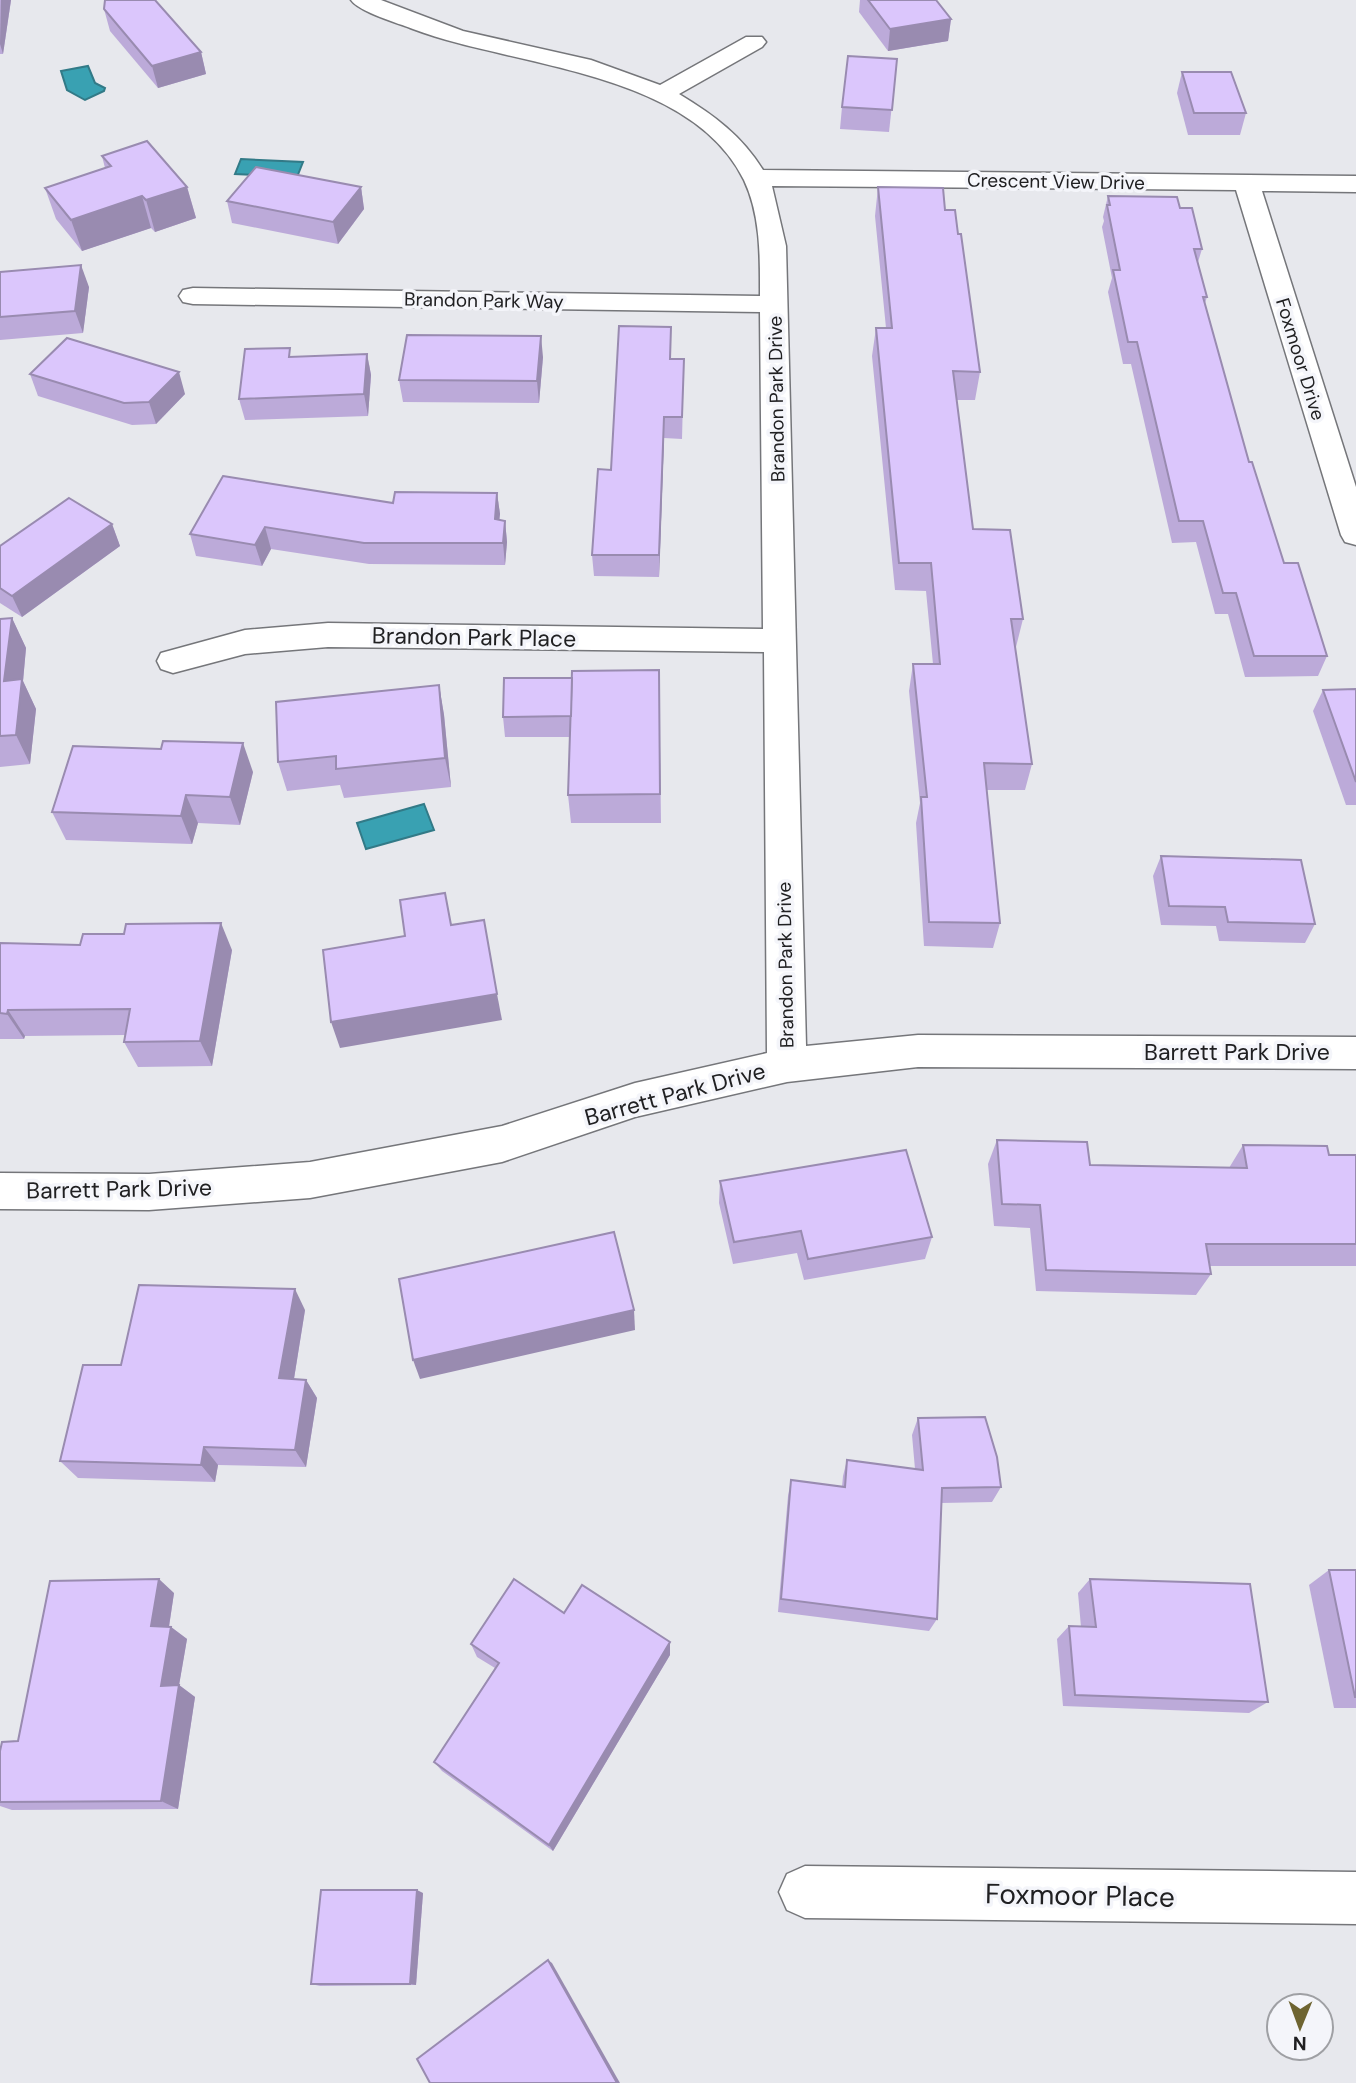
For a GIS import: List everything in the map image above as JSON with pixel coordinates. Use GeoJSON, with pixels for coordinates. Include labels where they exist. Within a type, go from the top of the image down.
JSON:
{"type":"FeatureCollection","features":[{"type":"Feature","properties":{"kind":"street","name":"Brandon Park Drive"},"geometry":{"type":"LineString","coordinates":[[362,0],[419,26],[489,46],[556,58],[612,74],[663,94],[702,119],[734,147],[756,178],[769,216],[774,304],[787,1065]]}},
{"type":"Feature","properties":{"kind":"street"},"geometry":{"type":"LineString","coordinates":[[663,94],[754,42]]}},
{"type":"Feature","properties":{"kind":"street","name":"Crescent View Drive"},"geometry":{"type":"LineString","coordinates":[[756,178],[1356,184]]}},
{"type":"Feature","properties":{"kind":"street","name":"Foxmoor Drive"},"geometry":{"type":"LineString","coordinates":[[1246,182],[1356,535]]}},
{"type":"Feature","properties":{"kind":"street","name":"Brandon Park Way"},"geometry":{"type":"LineString","coordinates":[[194,296],[774,304]]}},
{"type":"Feature","properties":{"kind":"street","name":"Brandon Park Place"},"geometry":{"type":"LineString","coordinates":[[173,661],[245,642],[328,635],[779,641]]}},
{"type":"Feature","properties":{"kind":"street","name":"Barrett Park Drive"},"geometry":{"type":"LineString","coordinates":[[2,1197],[149,1192],[310,1180],[502,1144],[635,1100],[787,1065],[918,1051],[1356,1053]]}},
{"type":"Feature","properties":{"kind":"street","name":"Foxmoor Place"},"geometry":{"type":"LineString","coordinates":[[805,1892],[1356,1898]]}},
{"type":"Feature","properties":{"kind":"water"},"geometry":{"type":"Polygon","coordinates":[[[88,66],[95,83],[105,88],[85,100],[67,90],[61,71],[88,66]]]}},
{"type":"Feature","properties":{"kind":"water"},"geometry":{"type":"Polygon","coordinates":[[[241,159],[303,162],[297,177],[235,174],[241,159]]]}},
{"type":"Feature","properties":{"kind":"water"},"geometry":{"type":"Polygon","coordinates":[[[424,804],[434,830],[366,849],[357,823],[424,804]]]}},
{"type":"Feature","properties":{"kind":"building"},"geometry":{"type":"Polygon","coordinates":[[[105,0],[155,0],[201,52],[152,66],[104,9],[105,0]]]}},
{"type":"Feature","properties":{"kind":"building"},"geometry":{"type":"Polygon","coordinates":[[[868,0],[936,0],[951,19],[890,29],[868,0]]]}},
{"type":"Feature","properties":{"kind":"building"},"geometry":{"type":"Polygon","coordinates":[[[848,56],[897,59],[892,110],[842,107],[848,56]]]}},
{"type":"Feature","properties":{"kind":"building"},"geometry":{"type":"Polygon","coordinates":[[[1182,72],[1231,72],[1246,113],[1194,113],[1182,72]]]}},
{"type":"Feature","properties":{"kind":"building"},"geometry":{"type":"Polygon","coordinates":[[[147,141],[187,187],[146,200],[142,196],[71,220],[45,188],[111,166],[102,156],[147,141]]]}},
{"type":"Feature","properties":{"kind":"building"},"geometry":{"type":"Polygon","coordinates":[[[256,167],[361,187],[333,222],[227,201],[256,167]]]}},
{"type":"Feature","properties":{"kind":"building"},"geometry":{"type":"Polygon","coordinates":[[[878,187],[943,188],[945,210],[955,210],[958,234],[961,234],[980,372],[953,371],[973,529],[1010,530],[1023,619],[1011,619],[1032,764],[984,763],[1000,923],[929,922],[921,797],[927,797],[913,664],[940,664],[931,563],[899,563],[876,328],[892,328],[878,187]]]}},
{"type":"Feature","properties":{"kind":"building"},"geometry":{"type":"Polygon","coordinates":[[[1108,196],[1177,197],[1180,208],[1192,208],[1202,249],[1194,249],[1207,297],[1203,297],[1249,462],[1252,462],[1284,563],[1298,563],[1327,656],[1254,656],[1236,593],[1223,593],[1203,521],[1179,521],[1137,342],[1128,342],[1113,270],[1120,270],[1107,205],[1110,205],[1108,196]]]}},
{"type":"Feature","properties":{"kind":"building"},"geometry":{"type":"Polygon","coordinates":[[[81,265],[75,311],[0,317],[0,272],[81,265]]]}},
{"type":"Feature","properties":{"kind":"building"},"geometry":{"type":"Polygon","coordinates":[[[619,326],[671,327],[670,359],[684,359],[682,417],[664,417],[659,555],[592,555],[598,469],[611,470],[619,326]]]}},
{"type":"Feature","properties":{"kind":"building"},"geometry":{"type":"Polygon","coordinates":[[[407,335],[541,336],[537,381],[399,380],[407,335]]]}},
{"type":"Feature","properties":{"kind":"building"},"geometry":{"type":"Polygon","coordinates":[[[67,338],[179,372],[149,402],[124,403],[30,374],[67,338]]]}},
{"type":"Feature","properties":{"kind":"building"},"geometry":{"type":"Polygon","coordinates":[[[290,348],[289,357],[367,354],[364,394],[239,399],[245,349],[290,348]]]}},
{"type":"Feature","properties":{"kind":"building"},"geometry":{"type":"Polygon","coordinates":[[[223,476],[393,503],[395,492],[497,493],[495,519],[505,521],[503,543],[364,543],[265,527],[255,545],[190,534],[223,476]]]}},
{"type":"Feature","properties":{"kind":"building"},"geometry":{"type":"Polygon","coordinates":[[[69,498],[112,524],[12,596],[0,588],[0,546],[69,498]]]}},
{"type":"Feature","properties":{"kind":"building"},"geometry":{"type":"Polygon","coordinates":[[[12,618],[4,681],[22,679],[16,735],[0,736],[0,619],[12,618]]]}},
{"type":"Feature","properties":{"kind":"building"},"geometry":{"type":"Polygon","coordinates":[[[659,670],[660,794],[568,795],[572,671],[659,670]]]}},
{"type":"Feature","properties":{"kind":"building"},"geometry":{"type":"Polygon","coordinates":[[[504,678],[572,678],[571,716],[503,717],[504,678]]]}},
{"type":"Feature","properties":{"kind":"building"},"geometry":{"type":"Polygon","coordinates":[[[439,685],[445,758],[336,769],[336,756],[278,762],[276,702],[439,685]]]}},
{"type":"Feature","properties":{"kind":"building"},"geometry":{"type":"Polygon","coordinates":[[[1356,689],[1356,782],[1323,690],[1356,689]]]}},
{"type":"Feature","properties":{"kind":"building"},"geometry":{"type":"Polygon","coordinates":[[[163,741],[243,743],[230,797],[186,795],[181,816],[52,812],[73,746],[161,749],[163,741]]]}},
{"type":"Feature","properties":{"kind":"building"},"geometry":{"type":"Polygon","coordinates":[[[1161,856],[1301,860],[1315,924],[1228,922],[1225,907],[1169,906],[1161,856]]]}},
{"type":"Feature","properties":{"kind":"building"},"geometry":{"type":"Polygon","coordinates":[[[445,893],[451,925],[484,920],[497,994],[331,1022],[323,950],[405,936],[400,900],[445,893]]]}},
{"type":"Feature","properties":{"kind":"building"},"geometry":{"type":"Polygon","coordinates":[[[221,923],[200,1041],[124,1042],[130,1009],[8,1010],[7,1014],[0,1013],[0,943],[80,945],[83,934],[124,934],[126,924],[221,923]]]}},
{"type":"Feature","properties":{"kind":"building"},"geometry":{"type":"Polygon","coordinates":[[[997,1140],[1087,1142],[1090,1165],[1247,1168],[1243,1145],[1327,1146],[1329,1155],[1356,1155],[1356,1244],[1206,1244],[1211,1274],[1046,1270],[1040,1205],[1002,1204],[997,1140]]]}},
{"type":"Feature","properties":{"kind":"building"},"geometry":{"type":"Polygon","coordinates":[[[906,1150],[932,1237],[808,1259],[801,1231],[734,1242],[720,1181],[906,1150]]]}},
{"type":"Feature","properties":{"kind":"building"},"geometry":{"type":"Polygon","coordinates":[[[614,1232],[634,1310],[413,1360],[399,1279],[614,1232]]]}},
{"type":"Feature","properties":{"kind":"building"},"geometry":{"type":"Polygon","coordinates":[[[139,1285],[295,1289],[279,1378],[306,1380],[295,1450],[204,1447],[201,1465],[60,1461],[83,1365],[121,1365],[139,1285]]]}},
{"type":"Feature","properties":{"kind":"building"},"geometry":{"type":"Polygon","coordinates":[[[985,1417],[997,1457],[1001,1487],[942,1488],[937,1619],[781,1599],[791,1480],[845,1487],[847,1460],[923,1470],[918,1418],[985,1417]]]}},
{"type":"Feature","properties":{"kind":"building"},"geometry":{"type":"Polygon","coordinates":[[[1329,1570],[1356,1570],[1356,1697],[1355,1697],[1329,1570]]]}},
{"type":"Feature","properties":{"kind":"building"},"geometry":{"type":"Polygon","coordinates":[[[159,1579],[151,1626],[171,1627],[161,1686],[179,1685],[161,1801],[0,1802],[2,1742],[18,1741],[50,1581],[159,1579]]]}},
{"type":"Feature","properties":{"kind":"building"},"geometry":{"type":"Polygon","coordinates":[[[514,1579],[564,1613],[582,1585],[670,1642],[549,1845],[434,1762],[499,1663],[471,1644],[514,1579]]]}},
{"type":"Feature","properties":{"kind":"building"},"geometry":{"type":"Polygon","coordinates":[[[1090,1579],[1250,1584],[1268,1702],[1075,1695],[1069,1626],[1096,1627],[1090,1579]]]}},
{"type":"Feature","properties":{"kind":"building"},"geometry":{"type":"Polygon","coordinates":[[[321,1890],[417,1890],[410,1984],[311,1984],[321,1890]]]}},
{"type":"Feature","properties":{"kind":"building"},"geometry":{"type":"Polygon","coordinates":[[[548,1960],[617,2083],[430,2083],[417,2059],[548,1960]]]}}]}
